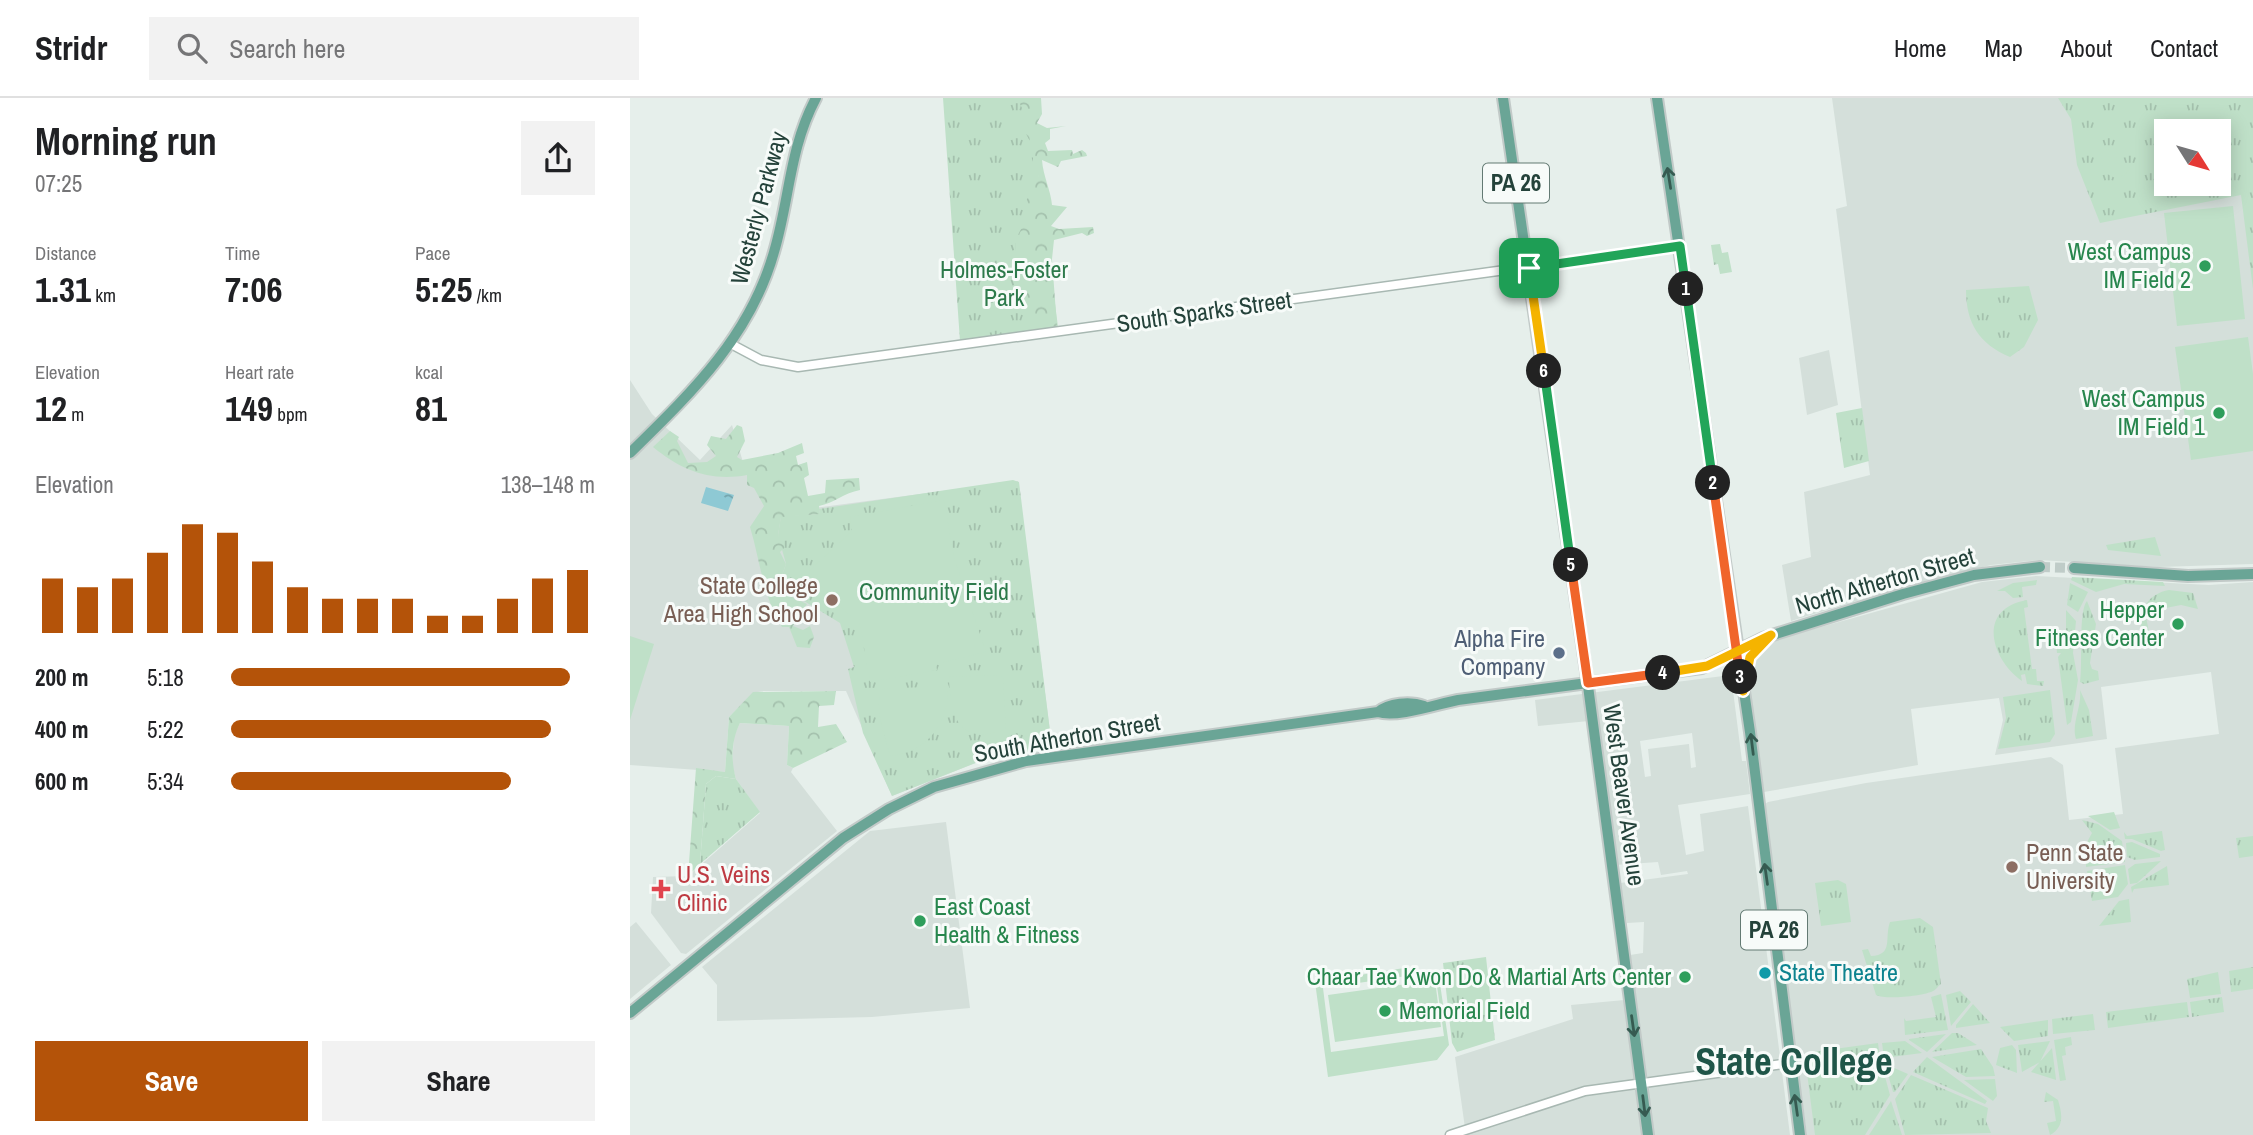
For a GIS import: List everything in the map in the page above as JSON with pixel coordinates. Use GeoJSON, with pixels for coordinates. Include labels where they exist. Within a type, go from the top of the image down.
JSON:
{"type":"FeatureCollection","features":[{"type":"Feature","properties":{"kind":"main road","name":"Westerly Parkway"},"geometry":{"type":"LineString","coordinates":[[630,453],[704,379],[732,344],[766,279],[779,236],[792,159],[816,98]]}},
{"type":"Feature","properties":{"kind":"main road","name":"West Beaver Avenue"},"geometry":{"type":"LineString","coordinates":[[1503,98],[1588,683],[1641,1083]]}},
{"type":"Feature","properties":{"kind":"main road","name":"PA 26"},"geometry":{"type":"LineString","coordinates":[[1657,98],[1740,649],[1743,691],[1801,1135]]}},
{"type":"Feature","properties":{"kind":"main road","name":"North Atherton Street"},"geometry":{"type":"LineString","coordinates":[[1740,649],[1771,635],[1957,580],[2040,567]]}},
{"type":"Feature","properties":{"kind":"main road"},"geometry":{"type":"LineString","coordinates":[[2074,568],[2188,576],[2253,574]]}},
{"type":"Feature","properties":{"kind":"main road"},"geometry":{"type":"LineString","coordinates":[[1743,691],[1750,657],[1771,635]]}},
{"type":"Feature","properties":{"kind":"main road","name":"South Atherton Street"},"geometry":{"type":"LineString","coordinates":[[630,1013],[843,838],[889,808],[934,787],[1026,761],[1378,712],[1395,713],[1424,706],[1702,668],[1740,649]]}},
{"type":"Feature","properties":{"kind":"main road","name":"PA 26"},"geometry":{"type":"LineString","coordinates":[[1641,1083],[1648,1135]]}},
{"type":"Feature","properties":{"kind":"street","name":"South Sparks Street"},"geometry":{"type":"LineString","coordinates":[[732,344],[761,360],[798,367],[1680,246]]}},
{"type":"Feature","properties":{"kind":"street"},"geometry":{"type":"LineString","coordinates":[[1450,1135],[1582,1091],[1790,1063]]}},
{"type":"Feature","properties":{"kind":"shaded area"},"geometry":{"type":"Polygon","coordinates":[[[1832,98],[2253,98],[2253,564],[2159,567],[2039,560],[1991,565],[1909,585],[1791,621],[1782,565],[1811,557],[1804,492],[1870,475],[1836,209],[1847,206],[1832,98]]]}},
{"type":"Feature","properties":{"kind":"shaded area"},"geometry":{"type":"Polygon","coordinates":[[[1829,350],[1838,405],[1807,415],[1799,358],[1829,350]]]}},
{"type":"Feature","properties":{"kind":"shaded area","name":"State College Area High School"},"geometry":{"type":"Polygon","coordinates":[[[630,380],[652,414],[700,460],[732,425],[743,462],[791,450],[807,509],[1018,481],[1052,747],[978,762],[892,796],[846,691],[763,691],[753,693],[729,717],[725,772],[630,765],[630,380]]]}},
{"type":"Feature","properties":{"kind":"shaded area","name":"Penn State University"},"geometry":{"type":"Polygon","coordinates":[[[2036,576],[2209,585],[2253,582],[2253,1135],[1807,1135],[1762,806],[1768,802],[1866,783],[2051,757],[2063,765],[2069,820],[2123,814],[2115,748],[2219,734],[2211,672],[2101,687],[2107,739],[1995,755],[2003,720],[1999,698],[1911,709],[1918,765],[1764,792],[1748,680],[1750,662],[1767,642],[1982,582],[2036,576]]]}},
{"type":"Feature","properties":{"kind":"shaded area"},"geometry":{"type":"Polygon","coordinates":[[[1731,675],[1742,761],[1746,761],[1750,794],[1678,805],[1686,855],[1704,851],[1700,814],[1748,806],[1790,1135],[1466,1135],[1455,1057],[1573,1019],[1571,1005],[1635,999],[1630,955],[1643,953],[1644,922],[1627,923],[1620,883],[1688,874],[1687,871],[1661,875],[1658,862],[1615,865],[1599,720],[1538,726],[1535,700],[1731,675]],[[1692,733],[1640,741],[1645,777],[1651,776],[1648,749],[1689,744],[1691,768],[1696,767],[1692,733]]]}},
{"type":"Feature","properties":{"kind":"shaded area"},"geometry":{"type":"Polygon","coordinates":[[[740,723],[789,726],[787,765],[793,768],[791,772],[837,831],[686,954],[681,953],[651,913],[653,877],[688,876],[760,813],[736,779],[732,765],[734,735],[740,723]]]}},
{"type":"Feature","properties":{"kind":"shaded area"},"geometry":{"type":"Polygon","coordinates":[[[946,822],[970,1008],[872,1017],[717,1021],[717,985],[702,967],[870,831],[946,822]]]}},
{"type":"Feature","properties":{"kind":"shaded area"},"geometry":{"type":"Polygon","coordinates":[[[636,922],[671,965],[630,999],[630,927],[636,922]]]}},
{"type":"Feature","properties":{"kind":"green space","name":"Holmes-Foster Park"},"geometry":{"type":"Polygon","coordinates":[[[943,98],[1029,98],[1058,327],[960,341],[943,98]]]}},
{"type":"Feature","properties":{"kind":"green space"},"geometry":{"type":"Polygon","coordinates":[[[1017,98],[1041,98],[1042,114],[1037,123],[1047,128],[1066,126],[1050,129],[1050,139],[1045,143],[1048,151],[1072,150],[1073,154],[1082,150],[1087,156],[1061,161],[1058,167],[1042,160],[1052,205],[1067,207],[1051,226],[1059,229],[1093,227],[1094,233],[1054,240],[1052,259],[1057,327],[1038,324],[1031,305],[1014,295],[1016,239],[1025,221],[1027,199],[1039,177],[1033,166],[1033,147],[1024,130],[1022,108],[1017,98]]]}},
{"type":"Feature","properties":{"kind":"green space"},"geometry":{"type":"Polygon","coordinates":[[[2058,98],[2253,98],[2253,289],[2241,195],[2100,223],[2077,165],[2071,119],[2058,98]]]}},
{"type":"Feature","properties":{"kind":"green space"},"geometry":{"type":"Polygon","coordinates":[[[2116,148],[2117,161],[2126,163],[2129,169],[2125,175],[2115,178],[2105,173],[2099,151],[2116,148]]]}},
{"type":"Feature","properties":{"kind":"green space","name":"West Campus IM Field 2"},"geometry":{"type":"Polygon","coordinates":[[[2233,206],[2245,319],[2177,326],[2164,213],[2233,206]]]}},
{"type":"Feature","properties":{"kind":"green space"},"geometry":{"type":"Polygon","coordinates":[[[1720,244],[1722,253],[1728,252],[1732,272],[1720,274],[1718,264],[1714,265],[1711,245],[1720,244]]]}},
{"type":"Feature","properties":{"kind":"green space"},"geometry":{"type":"Polygon","coordinates":[[[2029,286],[2038,320],[2024,347],[2010,357],[1990,346],[1976,331],[1969,313],[1966,290],[2029,286]]]}},
{"type":"Feature","properties":{"kind":"green space","name":"West Campus IM Field 1"},"geometry":{"type":"Polygon","coordinates":[[[2248,337],[2253,374],[2253,451],[2191,460],[2175,347],[2248,337]]]}},
{"type":"Feature","properties":{"kind":"green space"},"geometry":{"type":"Polygon","coordinates":[[[1862,408],[1869,461],[1844,468],[1836,413],[1862,408]]]}},
{"type":"Feature","properties":{"kind":"green space"},"geometry":{"type":"Polygon","coordinates":[[[737,425],[742,427],[745,441],[737,457],[742,460],[778,453],[802,443],[804,453],[796,456],[798,465],[807,462],[809,475],[804,478],[808,496],[825,493],[826,480],[859,478],[860,490],[819,506],[820,514],[781,517],[778,535],[785,547],[780,552],[786,564],[781,578],[790,596],[807,604],[793,626],[803,630],[810,626],[814,637],[810,648],[797,647],[789,627],[782,627],[770,603],[750,527],[764,506],[754,488],[747,485],[747,475],[721,477],[697,472],[674,462],[653,447],[670,431],[679,437],[677,441],[688,463],[707,462],[716,456],[707,445],[711,436],[726,439],[737,425]]]}},
{"type":"Feature","properties":{"kind":"green space","name":"Community Field"},"geometry":{"type":"Polygon","coordinates":[[[1013,480],[1019,482],[1052,747],[978,762],[892,796],[863,733],[848,669],[854,667],[840,623],[799,598],[791,596],[781,578],[786,564],[778,535],[781,516],[820,514],[819,509],[1013,480]]]}},
{"type":"Feature","properties":{"kind":"green space"},"geometry":{"type":"Polygon","coordinates":[[[944,500],[954,558],[986,652],[936,664],[937,670],[870,682],[859,619],[856,621],[807,573],[852,531],[850,517],[944,500]]]}},
{"type":"Feature","properties":{"kind":"green space"},"geometry":{"type":"Polygon","coordinates":[[[2155,537],[2161,556],[2108,550],[2106,545],[2155,537]]]}},
{"type":"Feature","properties":{"kind":"green space"},"geometry":{"type":"Polygon","coordinates":[[[2072,577],[2163,582],[2165,586],[2124,584],[2096,592],[2071,580],[2072,577]]]}},
{"type":"Feature","properties":{"kind":"green space"},"geometry":{"type":"Polygon","coordinates":[[[2037,580],[2036,585],[2022,587],[2023,597],[2013,598],[2005,591],[1997,591],[2013,583],[2037,580]]]}},
{"type":"Feature","properties":{"kind":"green space"},"geometry":{"type":"Polygon","coordinates":[[[2070,583],[2088,592],[2078,612],[2067,605],[2070,583]]]}},
{"type":"Feature","properties":{"kind":"green space"},"geometry":{"type":"Polygon","coordinates":[[[2169,590],[2193,593],[2198,609],[2181,605],[2145,612],[2149,632],[2141,633],[2141,618],[2146,605],[2155,595],[2169,590]]]}},
{"type":"Feature","properties":{"kind":"green space"},"geometry":{"type":"Polygon","coordinates":[[[2027,600],[2028,607],[2024,608],[2032,669],[2036,669],[2037,681],[2044,681],[2043,686],[2027,684],[2025,674],[2021,675],[2022,681],[2011,672],[1997,648],[1994,636],[2000,613],[2011,605],[2027,600]]]}},
{"type":"Feature","properties":{"kind":"green space"},"geometry":{"type":"Polygon","coordinates":[[[2087,601],[2096,624],[2090,663],[2092,669],[2098,671],[2099,680],[2084,684],[2080,682],[2082,626],[2087,601]]]}},
{"type":"Feature","properties":{"kind":"green space"},"geometry":{"type":"Polygon","coordinates":[[[2066,610],[2076,621],[2073,653],[2078,680],[2071,722],[2067,725],[2058,657],[2061,653],[2057,653],[2056,641],[2066,640],[2066,610]]]}},
{"type":"Feature","properties":{"kind":"green space"},"geometry":{"type":"Polygon","coordinates":[[[630,636],[654,644],[630,720],[630,636]]]}},
{"type":"Feature","properties":{"kind":"green space"},"geometry":{"type":"Polygon","coordinates":[[[998,675],[1003,678],[1006,729],[990,734],[968,731],[960,725],[955,716],[949,677],[998,675]]]}},
{"type":"Feature","properties":{"kind":"green space"},"geometry":{"type":"Polygon","coordinates":[[[948,686],[945,712],[933,734],[915,749],[890,756],[879,712],[883,689],[948,686]]]}},
{"type":"Feature","properties":{"kind":"green space"},"geometry":{"type":"Polygon","coordinates":[[[2050,690],[2055,734],[2050,742],[1998,749],[2006,718],[2003,697],[2050,690]]]}},
{"type":"Feature","properties":{"kind":"green space"},"geometry":{"type":"Polygon","coordinates":[[[2080,690],[2089,710],[2093,736],[2076,739],[2075,727],[2080,690]]]}},
{"type":"Feature","properties":{"kind":"green space"},"geometry":{"type":"Polygon","coordinates":[[[836,691],[834,705],[819,706],[818,727],[836,724],[847,742],[793,768],[787,765],[789,726],[740,723],[733,751],[736,779],[716,776],[706,784],[700,864],[688,876],[696,768],[725,772],[729,717],[753,692],[836,691]]]}},
{"type":"Feature","properties":{"kind":"green space"},"geometry":{"type":"Polygon","coordinates":[[[716,776],[736,779],[760,812],[700,864],[706,784],[716,776]]]}},
{"type":"Feature","properties":{"kind":"green space"},"geometry":{"type":"Polygon","coordinates":[[[2114,812],[2120,828],[2110,830],[2088,816],[2114,812]]]}},
{"type":"Feature","properties":{"kind":"green space"},"geometry":{"type":"Polygon","coordinates":[[[2082,820],[2098,824],[2122,841],[2125,862],[2086,867],[2086,844],[2092,833],[2082,820]]]}},
{"type":"Feature","properties":{"kind":"green space"},"geometry":{"type":"Polygon","coordinates":[[[2162,831],[2165,850],[2161,851],[2132,839],[2125,839],[2124,832],[2127,836],[2162,831]]]}},
{"type":"Feature","properties":{"kind":"green space"},"geometry":{"type":"Polygon","coordinates":[[[2253,836],[2253,856],[2239,858],[2236,838],[2253,836]]]}},
{"type":"Feature","properties":{"kind":"green space"},"geometry":{"type":"Polygon","coordinates":[[[2132,842],[2160,854],[2160,857],[2135,860],[2127,857],[2126,843],[2132,842]]]}},
{"type":"Feature","properties":{"kind":"green space"},"geometry":{"type":"Polygon","coordinates":[[[2161,861],[2137,883],[2130,884],[2128,869],[2135,864],[2161,861]]]}},
{"type":"Feature","properties":{"kind":"green space"},"geometry":{"type":"Polygon","coordinates":[[[2125,865],[2128,884],[2118,897],[2092,901],[2087,871],[2125,865]]]}},
{"type":"Feature","properties":{"kind":"green space"},"geometry":{"type":"Polygon","coordinates":[[[2167,866],[2169,885],[2134,889],[2132,893],[2131,887],[2167,866]]]}},
{"type":"Feature","properties":{"kind":"green space"},"geometry":{"type":"Polygon","coordinates":[[[1838,880],[1846,884],[1851,922],[1821,926],[1815,883],[1838,880]]]}},
{"type":"Feature","properties":{"kind":"green space"},"geometry":{"type":"Polygon","coordinates":[[[2129,899],[2131,922],[2099,926],[2119,901],[2129,899]]]}},
{"type":"Feature","properties":{"kind":"green space"},"geometry":{"type":"Polygon","coordinates":[[[1920,918],[1933,927],[1941,984],[1922,994],[1896,997],[1876,995],[1862,950],[1868,949],[1871,956],[1883,953],[1887,945],[1890,922],[1920,918]]]}},
{"type":"Feature","properties":{"kind":"green space"},"geometry":{"type":"Polygon","coordinates":[[[1486,957],[1495,1040],[1457,1052],[1452,1043],[1443,963],[1486,957]]]}},
{"type":"Feature","properties":{"kind":"green space"},"geometry":{"type":"Polygon","coordinates":[[[1417,966],[1418,973],[1438,970],[1449,1045],[1437,1060],[1328,1077],[1315,982],[1417,966]],[[1435,972],[1323,988],[1331,1052],[1444,1036],[1435,972]]]}},
{"type":"Feature","properties":{"kind":"green space"},"geometry":{"type":"Polygon","coordinates":[[[2253,967],[2253,989],[2231,992],[2229,971],[2253,967]]]}},
{"type":"Feature","properties":{"kind":"green space"},"geometry":{"type":"Polygon","coordinates":[[[2218,972],[2221,994],[2190,998],[2187,979],[2218,972]]]}},
{"type":"Feature","properties":{"kind":"green space","name":"Memorial Field"},"geometry":{"type":"Polygon","coordinates":[[[1435,980],[1441,1027],[1335,1042],[1328,995],[1435,980]]]}},
{"type":"Feature","properties":{"kind":"green space"},"geometry":{"type":"Polygon","coordinates":[[[1960,991],[1971,1002],[1951,1026],[1946,995],[1960,991]]]}},
{"type":"Feature","properties":{"kind":"green space"},"geometry":{"type":"Polygon","coordinates":[[[1941,994],[1948,1030],[1905,1035],[1904,1018],[1906,1021],[1936,1017],[1931,997],[1941,994]]]}},
{"type":"Feature","properties":{"kind":"green space"},"geometry":{"type":"Polygon","coordinates":[[[2222,997],[2224,1012],[2192,1017],[2190,1002],[2222,997]]]}},
{"type":"Feature","properties":{"kind":"green space"},"geometry":{"type":"Polygon","coordinates":[[[2187,1002],[2189,1017],[2108,1028],[2106,1012],[2187,1002]]]}},
{"type":"Feature","properties":{"kind":"green space"},"geometry":{"type":"Polygon","coordinates":[[[1973,1004],[1990,1023],[1956,1028],[1956,1025],[1973,1004]]]}},
{"type":"Feature","properties":{"kind":"green space"},"geometry":{"type":"Polygon","coordinates":[[[2093,1014],[2095,1030],[2053,1034],[2052,1019],[2093,1014]]]}},
{"type":"Feature","properties":{"kind":"green space"},"geometry":{"type":"Polygon","coordinates":[[[2048,1020],[2048,1036],[2014,1041],[2000,1027],[2048,1020]]]}},
{"type":"Feature","properties":{"kind":"green space"},"geometry":{"type":"Polygon","coordinates":[[[1952,1033],[1958,1033],[1977,1045],[1932,1052],[1952,1033]]]}},
{"type":"Feature","properties":{"kind":"green space"},"geometry":{"type":"Polygon","coordinates":[[[1946,1034],[1927,1052],[1909,1040],[1909,1039],[1946,1034]]]}},
{"type":"Feature","properties":{"kind":"green space"},"geometry":{"type":"Polygon","coordinates":[[[2071,1037],[2072,1045],[2065,1047],[2066,1055],[2062,1056],[2066,1080],[2060,1081],[2054,1040],[2071,1037]]]}},
{"type":"Feature","properties":{"kind":"green space"},"geometry":{"type":"Polygon","coordinates":[[[1905,1041],[1922,1053],[1884,1058],[1882,1043],[1905,1041]]]}},
{"type":"Feature","properties":{"kind":"green space"},"geometry":{"type":"Polygon","coordinates":[[[2050,1041],[2040,1062],[2022,1072],[2018,1045],[2050,1041]]]}},
{"type":"Feature","properties":{"kind":"green space"},"geometry":{"type":"Polygon","coordinates":[[[1878,1043],[1880,1059],[1806,1067],[1805,1053],[1878,1043]]]}},
{"type":"Feature","properties":{"kind":"green space"},"geometry":{"type":"Polygon","coordinates":[[[2012,1045],[2016,1050],[2017,1073],[1996,1065],[2000,1048],[2012,1045]]]}},
{"type":"Feature","properties":{"kind":"green space"},"geometry":{"type":"Polygon","coordinates":[[[2052,1048],[2056,1079],[2056,1080],[2031,1072],[2052,1048]]]}},
{"type":"Feature","properties":{"kind":"green space"},"geometry":{"type":"Polygon","coordinates":[[[1981,1049],[1993,1067],[1995,1076],[1966,1077],[1932,1057],[1981,1049]]]}},
{"type":"Feature","properties":{"kind":"green space"},"geometry":{"type":"Polygon","coordinates":[[[1927,1057],[1987,1101],[1985,1104],[1913,1072],[1927,1057]]]}},
{"type":"Feature","properties":{"kind":"green space"},"geometry":{"type":"Polygon","coordinates":[[[1881,1062],[1890,1095],[1865,1135],[1815,1135],[1807,1073],[1881,1062]]]}},
{"type":"Feature","properties":{"kind":"green space"},"geometry":{"type":"Polygon","coordinates":[[[1885,1064],[1908,1074],[1895,1092],[1893,1092],[1885,1064]]]}},
{"type":"Feature","properties":{"kind":"green space"},"geometry":{"type":"Polygon","coordinates":[[[1911,1075],[1988,1108],[1986,1121],[1991,1133],[1905,1135],[1895,1099],[1911,1075]]]}},
{"type":"Feature","properties":{"kind":"green space"},"geometry":{"type":"Polygon","coordinates":[[[1995,1079],[1997,1096],[1993,1101],[1964,1080],[1995,1079]]]}},
{"type":"Feature","properties":{"kind":"green space"},"geometry":{"type":"Polygon","coordinates":[[[2046,1092],[2058,1100],[2061,1115],[2058,1128],[2050,1135],[2047,1123],[2056,1121],[2053,1101],[2044,1102],[2046,1092]]]}},
{"type":"Feature","properties":{"kind":"green space"},"geometry":{"type":"Polygon","coordinates":[[[1891,1101],[1902,1135],[1869,1135],[1891,1101]]]}},
{"type":"Feature","properties":{"kind":"water"},"geometry":{"type":"Polygon","coordinates":[[[706,487],[734,495],[728,511],[701,503],[706,487]]]}},
{"type":"Feature","properties":{"kind":"tunnel"},"geometry":{"type":"LineString","coordinates":[[2040,567],[2074,568]]}},
{"type":"Feature","properties":{"kind":"place","name":"West Campus IM Field 2"},"geometry":{"type":"Point","coordinates":[2205,266]}},
{"type":"Feature","properties":{"kind":"place","name":"West Campus IM Field 1"},"geometry":{"type":"Point","coordinates":[2219,413]}},
{"type":"Feature","properties":{"kind":"place","name":"State College Area High School"},"geometry":{"type":"Point","coordinates":[832,600]}},
{"type":"Feature","properties":{"kind":"place","name":"Hepper Fitness Center"},"geometry":{"type":"Point","coordinates":[2178,624]}},
{"type":"Feature","properties":{"kind":"place","name":"Alpha Fire Company"},"geometry":{"type":"Point","coordinates":[1559,653]}},
{"type":"Feature","properties":{"kind":"place","name":"Penn State University"},"geometry":{"type":"Point","coordinates":[2012,867]}},
{"type":"Feature","properties":{"kind":"place","name":"U.S. Veins Clinic"},"geometry":{"type":"Point","coordinates":[661,889]}},
{"type":"Feature","properties":{"kind":"place","name":"East Coast Health & Fitness"},"geometry":{"type":"Point","coordinates":[920,921]}},
{"type":"Feature","properties":{"kind":"place","name":"State Theatre"},"geometry":{"type":"Point","coordinates":[1765,973]}},
{"type":"Feature","properties":{"kind":"place","name":"Chaar Tae Kwon Do & Martial Arts Center"},"geometry":{"type":"Point","coordinates":[1685,977]}},
{"type":"Feature","properties":{"kind":"place","name":"Memorial Field"},"geometry":{"type":"Point","coordinates":[1385,1011]}},
{"type":"Feature","properties":{"kind":"district","name":"State College"},"geometry":{"type":"Point","coordinates":[1794,1062]}},
{"type":"Feature","properties":{"kind":"route"},"geometry":{"type":"LineString","coordinates":[[1529,268],[1588,683],[1702,668],[1718,661],[1729,654],[1736,651],[1744,646],[1771,635],[1750,657],[1744,673],[1743,691],[1736,651],[1727,590],[1680,246],[1529,268]]}}]}
